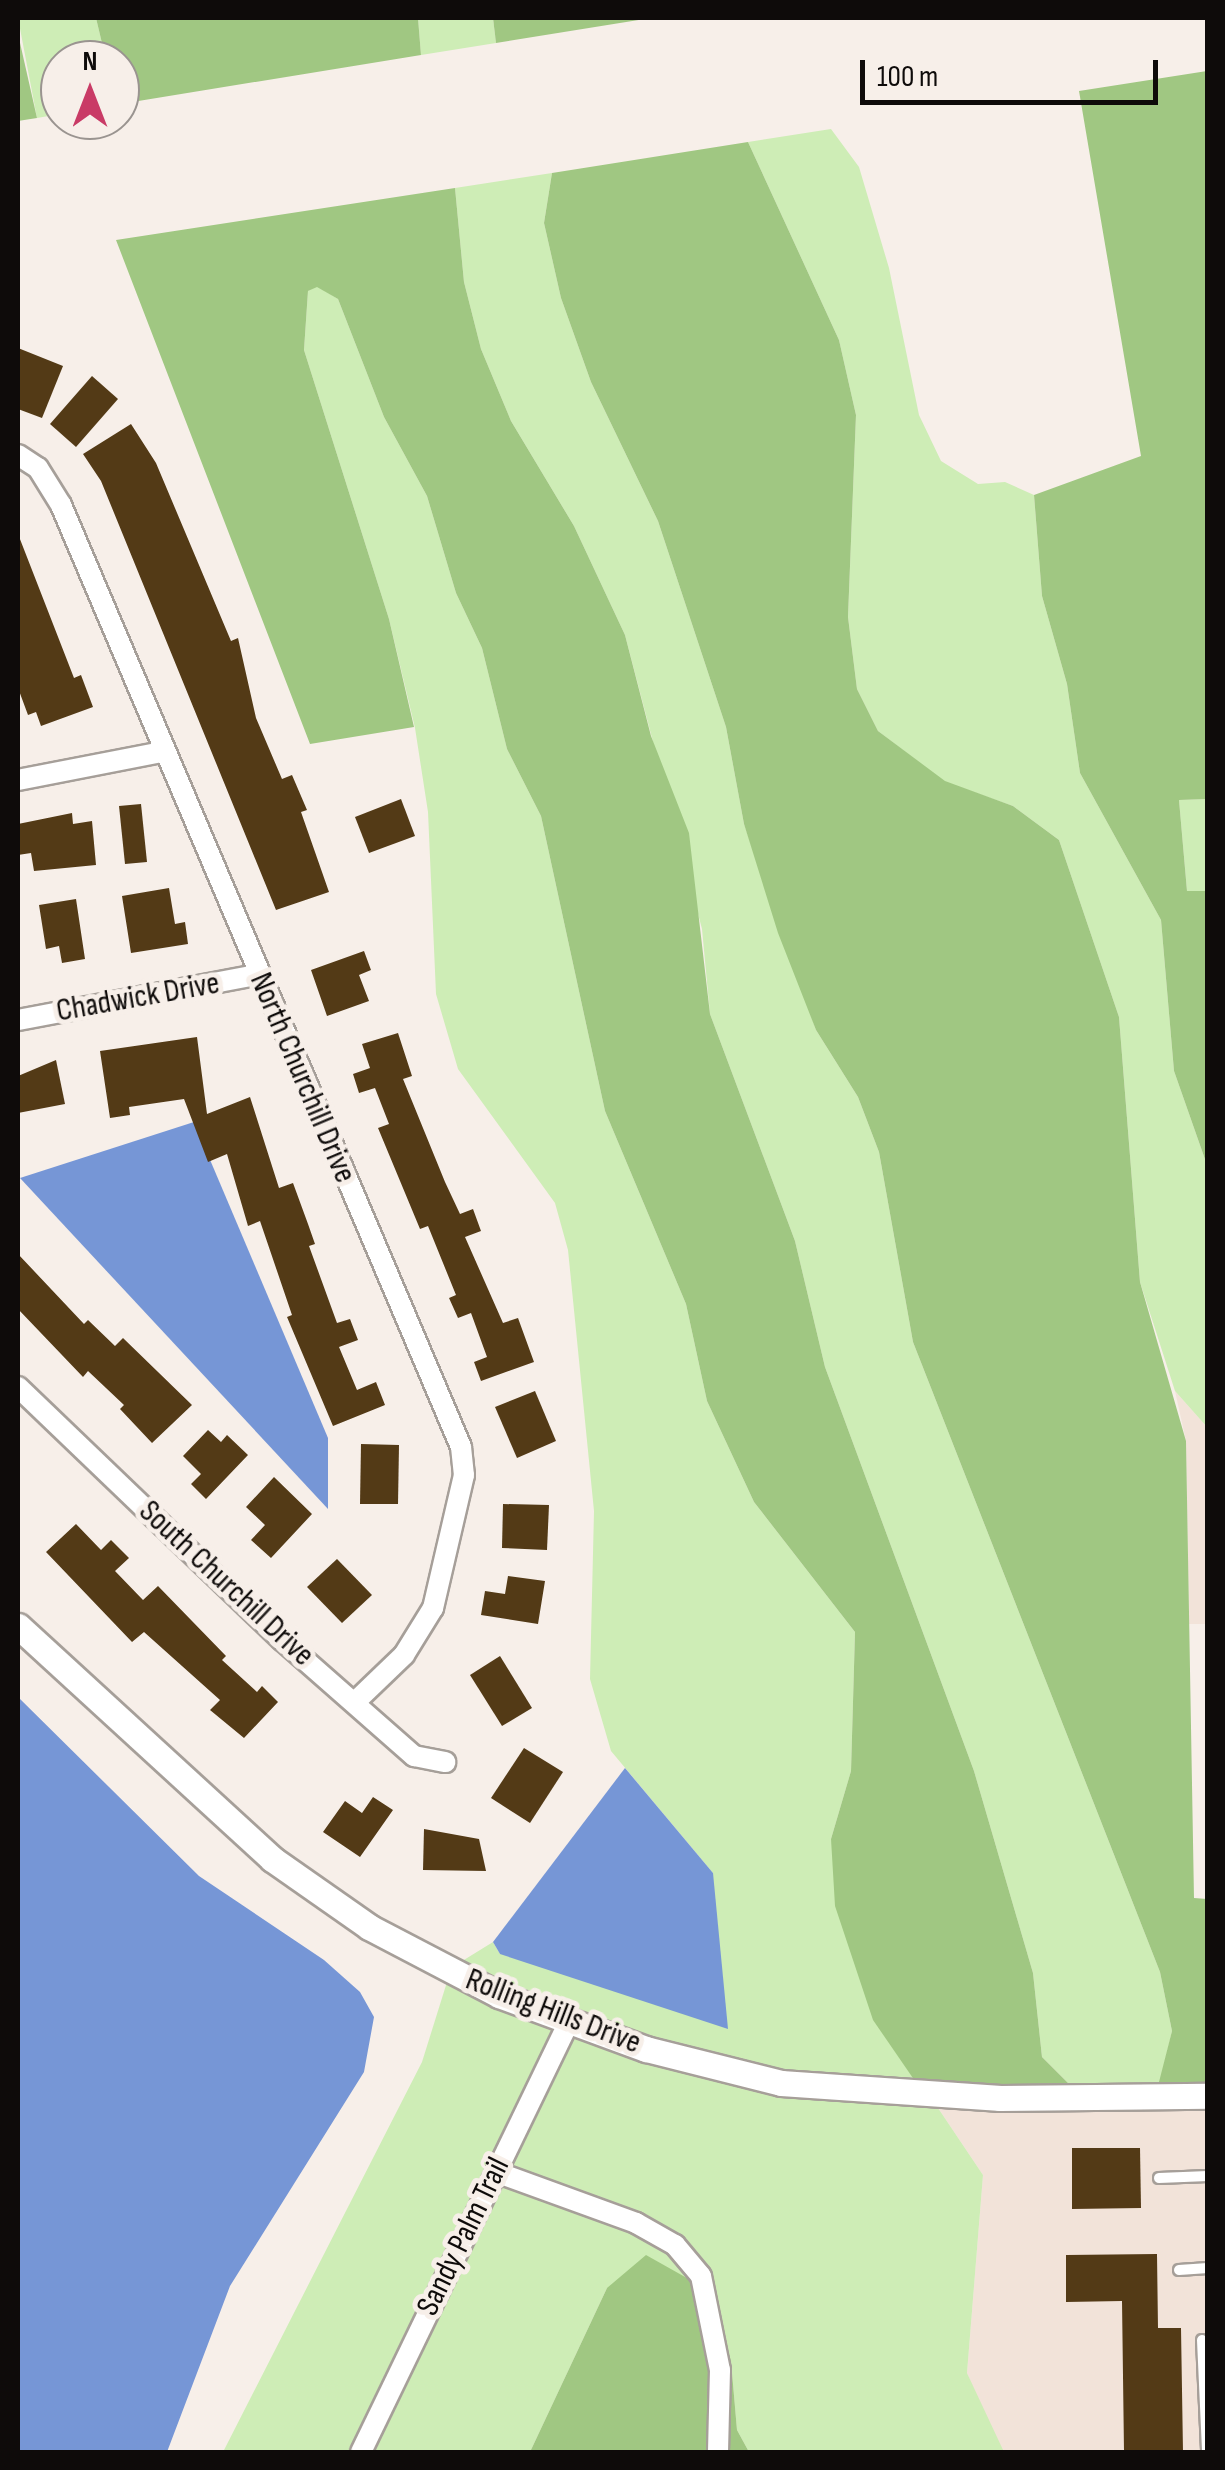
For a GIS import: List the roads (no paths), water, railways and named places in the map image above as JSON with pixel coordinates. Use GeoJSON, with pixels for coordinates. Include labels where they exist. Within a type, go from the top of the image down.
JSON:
{"type":"FeatureCollection","features":[{"type":"Feature","properties":{"kind":"street","name":"North Churchill Drive"},"geometry":{"type":"LineString","coordinates":[[18,455],[38,468],[61,505],[162,752],[461,1447],[464,1476],[433,1608],[404,1655],[355,1702]]}},
{"type":"Feature","properties":{"kind":"street"},"geometry":{"type":"LineString","coordinates":[[18,780],[162,752]]}},
{"type":"Feature","properties":{"kind":"street","name":"Chadwick Drive"},"geometry":{"type":"LineString","coordinates":[[18,1020],[258,975]]}},
{"type":"Feature","properties":{"kind":"street","name":"South Churchill Drive"},"geometry":{"type":"LineString","coordinates":[[18,1387],[414,1756],[446,1762]]}},
{"type":"Feature","properties":{"kind":"street","name":"Rolling Hills Drive"},"geometry":{"type":"LineString","coordinates":[[18,1626],[272,1859],[430,1961],[569,2022],[781,2083],[981,2098],[1208,2096]]}},
{"type":"Feature","properties":{"kind":"street","name":"Sandy Palm Trail"},"geometry":{"type":"LineString","coordinates":[[361,2452],[569,2022]]}},
{"type":"Feature","properties":{"kind":"street"},"geometry":{"type":"LineString","coordinates":[[496,2172],[636,2222],[675,2246],[700,2276],[720,2370],[718,2452]]}},
{"type":"Feature","properties":{"kind":"lane"},"geometry":{"type":"LineString","coordinates":[[1159,2178],[1208,2176]]}},
{"type":"Feature","properties":{"kind":"lane"},"geometry":{"type":"LineString","coordinates":[[1179,2270],[1208,2268]]}},
{"type":"Feature","properties":{"kind":"lane"},"geometry":{"type":"LineString","coordinates":[[1202,2340],[1207,2452]]}},
{"type":"Feature","properties":{"kind":"water"},"geometry":{"type":"Polygon","coordinates":[[[194,1122],[328,1438],[328,1509],[20,1178],[194,1122]]]}},
{"type":"Feature","properties":{"kind":"water"},"geometry":{"type":"Polygon","coordinates":[[[18,1697],[199,1876],[324,1960],[360,1992],[374,2017],[364,2072],[230,2286],[167,2452],[18,2452],[18,1697]]]}},
{"type":"Feature","properties":{"kind":"water"},"geometry":{"type":"Polygon","coordinates":[[[625,1768],[713,1873],[728,2029],[500,1954],[493,1942],[625,1768]]]}}]}
